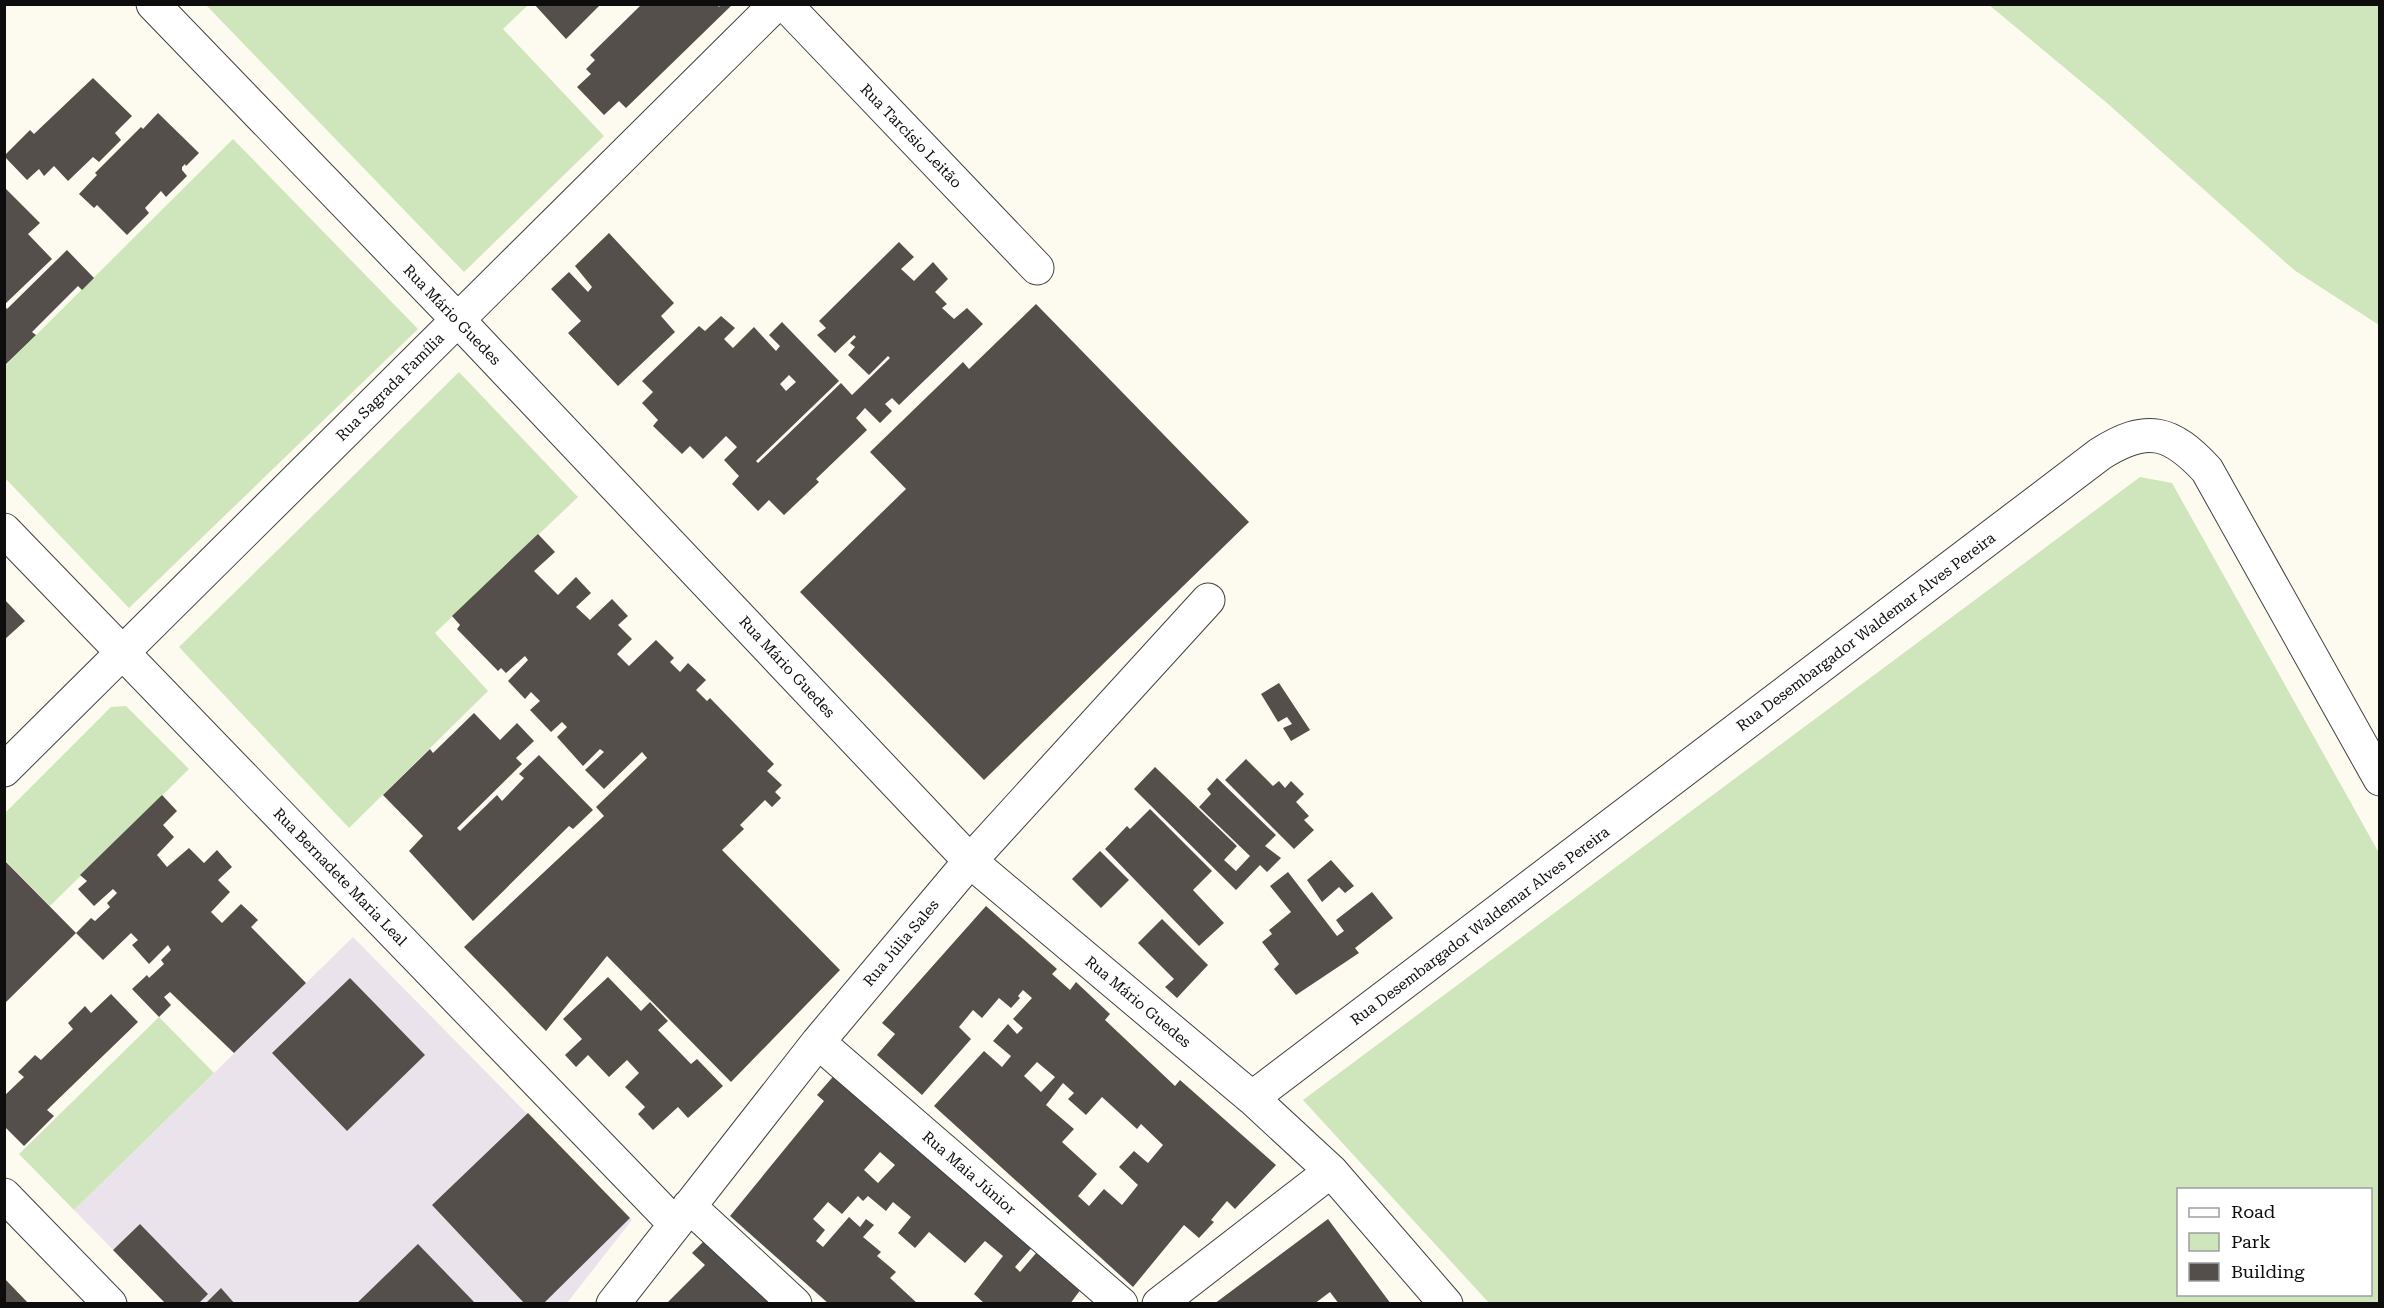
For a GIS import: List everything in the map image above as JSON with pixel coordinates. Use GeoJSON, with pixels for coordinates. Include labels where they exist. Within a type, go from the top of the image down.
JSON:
{"type":"FeatureCollection","features":[{"type":"Feature","properties":{"kind":"street","name":"Rua Mário Guedes"},"geometry":{"type":"LineString","coordinates":[[153,4],[458,320],[970,861],[1252,1098],[1331,1171],[1446,1304]]}},
{"type":"Feature","properties":{"kind":"street","name":"Rua Sagrada Família"},"geometry":{"type":"LineString","coordinates":[[4,770],[776,4]]}},
{"type":"Feature","properties":{"kind":"street","name":"Rua Tarcísio Leitão"},"geometry":{"type":"LineString","coordinates":[[785,4],[1037,268]]}},
{"type":"Feature","properties":{"kind":"street","name":"Rua Desembargador Waldemar Alves Pereira"},"geometry":{"type":"LineString","coordinates":[[1252,1098],[2100,454],[2119,442],[2143,435],[2165,438],[2188,450],[2207,471],[2379,779]]}},
{"type":"Feature","properties":{"kind":"street","name":"Rua Bernadete Maria Leal"},"geometry":{"type":"LineString","coordinates":[[4,530],[682,1215],[795,1304]]}},
{"type":"Feature","properties":{"kind":"street","name":"Rua Júlia Sales"},"geometry":{"type":"LineString","coordinates":[[613,1304],[818,1042],[970,861],[1208,600]]}},
{"type":"Feature","properties":{"kind":"street","name":"Rua Maia Júnior"},"geometry":{"type":"LineString","coordinates":[[818,1042],[1121,1304]]}},
{"type":"Feature","properties":{"kind":"street"},"geometry":{"type":"LineString","coordinates":[[1159,1304],[1331,1171]]}},
{"type":"Feature","properties":{"kind":"street"},"geometry":{"type":"LineString","coordinates":[[4,1195],[110,1304]]}},
{"type":"Feature","properties":{"kind":"shaded area"},"geometry":{"type":"Polygon","coordinates":[[[353,937],[632,1220],[567,1303],[166,1304],[74,1210],[353,937]]]}},
{"type":"Feature","properties":{"kind":"green space"},"geometry":{"type":"Polygon","coordinates":[[[206,5],[528,5],[503,29],[604,136],[464,272],[206,5]]]}},
{"type":"Feature","properties":{"kind":"green space"},"geometry":{"type":"Polygon","coordinates":[[[1989,5],[2379,5],[2379,325],[2294,270],[2107,103],[1989,5]]]}},
{"type":"Feature","properties":{"kind":"green space"},"geometry":{"type":"Polygon","coordinates":[[[233,139],[418,329],[129,608],[5,478],[5,366],[233,139]]]}},
{"type":"Feature","properties":{"kind":"green space"},"geometry":{"type":"Polygon","coordinates":[[[459,372],[578,497],[435,633],[488,691],[349,828],[179,647],[459,372]]]}},
{"type":"Feature","properties":{"kind":"green space"},"geometry":{"type":"Polygon","coordinates":[[[2140,477],[2172,483],[2379,853],[2379,1303],[1489,1303],[1303,1100],[2140,477]]]}},
{"type":"Feature","properties":{"kind":"green space"},"geometry":{"type":"Polygon","coordinates":[[[126,706],[189,769],[50,906],[5,860],[5,813],[111,707],[126,706]]]}},
{"type":"Feature","properties":{"kind":"green space"},"geometry":{"type":"Polygon","coordinates":[[[159,1017],[214,1073],[74,1210],[19,1154],[159,1017]]]}},
{"type":"Feature","properties":{"kind":"building"},"geometry":{"type":"Polygon","coordinates":[[[534,4],[601,4],[566,39],[534,4]]]}},
{"type":"Feature","properties":{"kind":"building"},"geometry":{"type":"Polygon","coordinates":[[[721,4],[733,4],[626,108],[619,101],[604,115],[577,87],[591,74],[586,69],[595,60],[590,55],[640,6],[638,5],[717,5],[719,7],[721,4]]]}},
{"type":"Feature","properties":{"kind":"building"},"geometry":{"type":"Polygon","coordinates":[[[93,78],[132,116],[115,133],[121,140],[99,162],[93,157],[68,181],[54,166],[44,176],[39,169],[27,180],[4,156],[30,130],[34,134],[93,78]]]}},
{"type":"Feature","properties":{"kind":"building"},"geometry":{"type":"Polygon","coordinates":[[[158,113],[199,153],[182,167],[187,176],[166,197],[161,191],[145,208],[149,213],[127,235],[97,205],[94,208],[79,194],[97,175],[95,173],[158,113]]]}},
{"type":"Feature","properties":{"kind":"building"},"geometry":{"type":"Polygon","coordinates":[[[4,187],[40,223],[28,234],[52,259],[4,305],[4,187]]]}},
{"type":"Feature","properties":{"kind":"building"},"geometry":{"type":"Polygon","coordinates":[[[609,233],[674,303],[661,316],[675,332],[618,386],[568,333],[581,321],[551,289],[569,272],[588,292],[592,287],[575,266],[609,233]]]}},
{"type":"Feature","properties":{"kind":"building"},"geometry":{"type":"Polygon","coordinates":[[[899,242],[914,257],[901,269],[914,281],[933,262],[948,279],[935,292],[947,304],[942,308],[954,319],[967,308],[983,324],[899,405],[892,398],[885,404],[892,411],[880,423],[865,408],[856,418],[867,430],[816,479],[819,482],[784,515],[769,500],[758,511],[732,484],[739,476],[724,460],[737,447],[726,436],[703,459],[690,446],[682,454],[653,426],[658,420],[642,403],[653,392],[642,381],[699,326],[705,331],[721,316],[735,328],[724,339],[733,348],[754,327],[776,351],[780,346],[769,335],[782,322],[839,381],[756,461],[758,463],[841,383],[852,395],[890,358],[888,356],[869,375],[848,355],[855,347],[850,343],[856,337],[854,335],[835,353],[817,335],[826,328],[819,321],[899,242]],[[789,375],[780,384],[786,391],[796,382],[789,375]]]}},
{"type":"Feature","properties":{"kind":"building"},"geometry":{"type":"Polygon","coordinates":[[[67,250],[94,278],[82,290],[78,286],[32,332],[36,335],[4,366],[4,305],[7,309],[67,250]]]}},
{"type":"Feature","properties":{"kind":"building"},"geometry":{"type":"Polygon","coordinates":[[[1036,304],[1249,522],[984,780],[800,592],[906,489],[870,452],[963,362],[969,369],[1036,304]]]}},
{"type":"Feature","properties":{"kind":"building"},"geometry":{"type":"Polygon","coordinates":[[[538,534],[555,552],[534,571],[558,595],[576,577],[591,593],[576,607],[590,620],[612,599],[628,616],[618,625],[632,639],[617,654],[629,666],[656,640],[674,658],[670,662],[680,672],[688,663],[706,680],[696,690],[707,701],[710,698],[774,764],[767,771],[782,785],[775,792],[781,798],[772,807],[765,800],[740,825],[744,829],[722,850],[840,970],[731,1082],[607,956],[546,1031],[464,947],[604,816],[596,807],[647,758],[642,752],[604,789],[585,770],[604,752],[600,749],[583,766],[557,737],[567,727],[562,722],[551,732],[530,710],[540,701],[531,692],[525,699],[508,681],[528,660],[525,656],[506,673],[501,668],[498,671],[457,629],[460,625],[452,616],[538,534]]]}},
{"type":"Feature","properties":{"kind":"building"},"geometry":{"type":"Polygon","coordinates":[[[4,599],[25,621],[4,640],[4,599]]]}},
{"type":"Feature","properties":{"kind":"building"},"geometry":{"type":"Polygon","coordinates":[[[1279,683],[1310,730],[1291,741],[1283,728],[1292,724],[1287,717],[1278,722],[1261,694],[1279,683]]]}},
{"type":"Feature","properties":{"kind":"building"},"geometry":{"type":"Polygon","coordinates":[[[474,713],[500,740],[517,723],[534,741],[516,758],[522,764],[457,828],[460,831],[497,795],[502,801],[524,778],[519,774],[539,755],[593,810],[573,829],[569,826],[473,921],[409,851],[423,836],[383,795],[430,749],[433,753],[474,713]]]}},
{"type":"Feature","properties":{"kind":"building"},"geometry":{"type":"Polygon","coordinates":[[[1246,759],[1273,786],[1279,781],[1285,788],[1291,781],[1304,794],[1296,802],[1309,816],[1304,820],[1314,830],[1294,849],[1225,780],[1246,759]]]}},
{"type":"Feature","properties":{"kind":"building"},"geometry":{"type":"Polygon","coordinates":[[[1155,767],[1237,846],[1224,860],[1236,871],[1250,856],[1199,807],[1211,794],[1207,789],[1217,778],[1276,835],[1265,846],[1281,858],[1267,872],[1260,865],[1236,890],[1134,789],[1155,767]]]}},
{"type":"Feature","properties":{"kind":"building"},"geometry":{"type":"Polygon","coordinates":[[[162,795],[177,811],[163,825],[174,837],[157,855],[167,867],[189,848],[204,863],[217,850],[232,867],[218,880],[230,892],[211,912],[222,923],[241,904],[258,920],[251,927],[306,983],[234,1053],[170,992],[164,997],[171,1005],[159,1017],[132,989],[164,964],[161,960],[171,950],[168,945],[149,964],[132,945],[138,940],[131,933],[103,960],[76,933],[91,918],[95,921],[110,907],[107,903],[117,893],[113,889],[94,906],[78,889],[87,881],[80,875],[162,795]]]}},
{"type":"Feature","properties":{"kind":"building"},"geometry":{"type":"Polygon","coordinates":[[[1150,809],[1212,871],[1193,890],[1224,923],[1199,946],[1105,849],[1127,826],[1130,829],[1150,809]]]}},
{"type":"Feature","properties":{"kind":"building"},"geometry":{"type":"Polygon","coordinates":[[[1100,851],[1129,880],[1101,908],[1072,879],[1100,851]]]}},
{"type":"Feature","properties":{"kind":"building"},"geometry":{"type":"Polygon","coordinates":[[[4,860],[76,933],[4,1004],[4,860]]]}},
{"type":"Feature","properties":{"kind":"building"},"geometry":{"type":"Polygon","coordinates":[[[1331,860],[1354,886],[1345,893],[1339,887],[1322,902],[1307,880],[1331,860]]]}},
{"type":"Feature","properties":{"kind":"building"},"geometry":{"type":"Polygon","coordinates":[[[1288,872],[1337,936],[1344,931],[1336,920],[1372,892],[1393,918],[1355,948],[1359,953],[1296,995],[1274,969],[1279,964],[1262,942],[1272,934],[1269,930],[1291,912],[1270,886],[1288,872]]]}},
{"type":"Feature","properties":{"kind":"building"},"geometry":{"type":"Polygon","coordinates":[[[986,906],[1057,969],[1052,974],[1070,990],[1076,982],[1110,1014],[1105,1020],[1175,1086],[1180,1080],[1276,1165],[1235,1209],[1227,1201],[1211,1220],[1214,1222],[1199,1238],[1184,1225],[1133,1287],[934,1106],[984,1051],[1002,1067],[1011,1056],[993,1041],[1008,1024],[1017,1034],[1023,1028],[1013,1019],[1032,998],[1023,990],[1018,996],[1020,998],[1011,1008],[999,998],[982,1018],[973,1010],[959,1027],[971,1039],[922,1095],[877,1055],[895,1034],[882,1023],[986,906]],[[1037,1062],[1024,1076],[1041,1092],[1055,1077],[1037,1062]],[[1063,1083],[1046,1105],[1074,1129],[1062,1142],[1097,1174],[1078,1196],[1089,1206],[1104,1189],[1122,1205],[1138,1185],[1119,1167],[1134,1151],[1148,1163],[1163,1145],[1141,1124],[1137,1129],[1102,1097],[1086,1115],[1068,1099],[1074,1093],[1063,1083]]]}},
{"type":"Feature","properties":{"kind":"building"},"geometry":{"type":"Polygon","coordinates":[[[1162,919],[1208,965],[1177,998],[1165,987],[1174,979],[1138,943],[1162,919]]]}},
{"type":"Feature","properties":{"kind":"building"},"geometry":{"type":"Polygon","coordinates":[[[608,977],[641,1011],[650,1002],[668,1021],[658,1030],[691,1064],[697,1059],[723,1086],[688,1118],[678,1107],[653,1130],[638,1114],[645,1107],[625,1087],[639,1073],[627,1060],[609,1077],[588,1055],[576,1067],[565,1055],[582,1039],[563,1019],[608,977]]]}},
{"type":"Feature","properties":{"kind":"building"},"geometry":{"type":"Polygon","coordinates":[[[350,978],[425,1055],[347,1131],[272,1053],[350,978]]]}},
{"type":"Feature","properties":{"kind":"building"},"geometry":{"type":"Polygon","coordinates":[[[111,994],[138,1022],[47,1110],[54,1116],[24,1146],[4,1126],[4,1096],[24,1077],[18,1072],[35,1055],[41,1060],[73,1029],[68,1023],[85,1006],[91,1013],[111,994]]]}},
{"type":"Feature","properties":{"kind":"building"},"geometry":{"type":"Polygon","coordinates":[[[838,1071],[1035,1244],[1015,1267],[1020,1272],[1037,1252],[1081,1289],[1070,1304],[985,1304],[974,1294],[1003,1256],[985,1241],[965,1263],[929,1232],[915,1248],[898,1233],[911,1217],[893,1202],[886,1211],[868,1196],[863,1201],[858,1196],[842,1214],[828,1202],[813,1219],[825,1230],[816,1241],[823,1247],[849,1217],[860,1227],[866,1219],[874,1225],[863,1237],[881,1252],[877,1256],[896,1272],[890,1278],[918,1304],[829,1304],[730,1216],[824,1101],[817,1095],[838,1071]],[[880,1152],[864,1170],[878,1183],[895,1165],[880,1152]]]}},
{"type":"Feature","properties":{"kind":"building"},"geometry":{"type":"Polygon","coordinates":[[[528,1113],[630,1218],[543,1304],[525,1304],[432,1205],[528,1113]]]}},
{"type":"Feature","properties":{"kind":"building"},"geometry":{"type":"Polygon","coordinates":[[[1328,1219],[1391,1304],[1339,1304],[1330,1292],[1314,1304],[1214,1304],[1328,1219]]]}},
{"type":"Feature","properties":{"kind":"building"},"geometry":{"type":"Polygon","coordinates":[[[140,1224],[208,1294],[198,1304],[166,1304],[113,1250],[140,1224]]]}},
{"type":"Feature","properties":{"kind":"building"},"geometry":{"type":"Polygon","coordinates":[[[713,1232],[781,1304],[666,1304],[705,1265],[692,1253],[713,1232]]]}},
{"type":"Feature","properties":{"kind":"building"},"geometry":{"type":"Polygon","coordinates":[[[418,1244],[476,1304],[356,1304],[418,1244]]]}},
{"type":"Feature","properties":{"kind":"building"},"geometry":{"type":"Polygon","coordinates":[[[4,1278],[29,1304],[4,1304],[4,1278]]]}},
{"type":"Feature","properties":{"kind":"building"},"geometry":{"type":"Polygon","coordinates":[[[221,1288],[235,1304],[205,1304],[221,1288]]]}}]}
